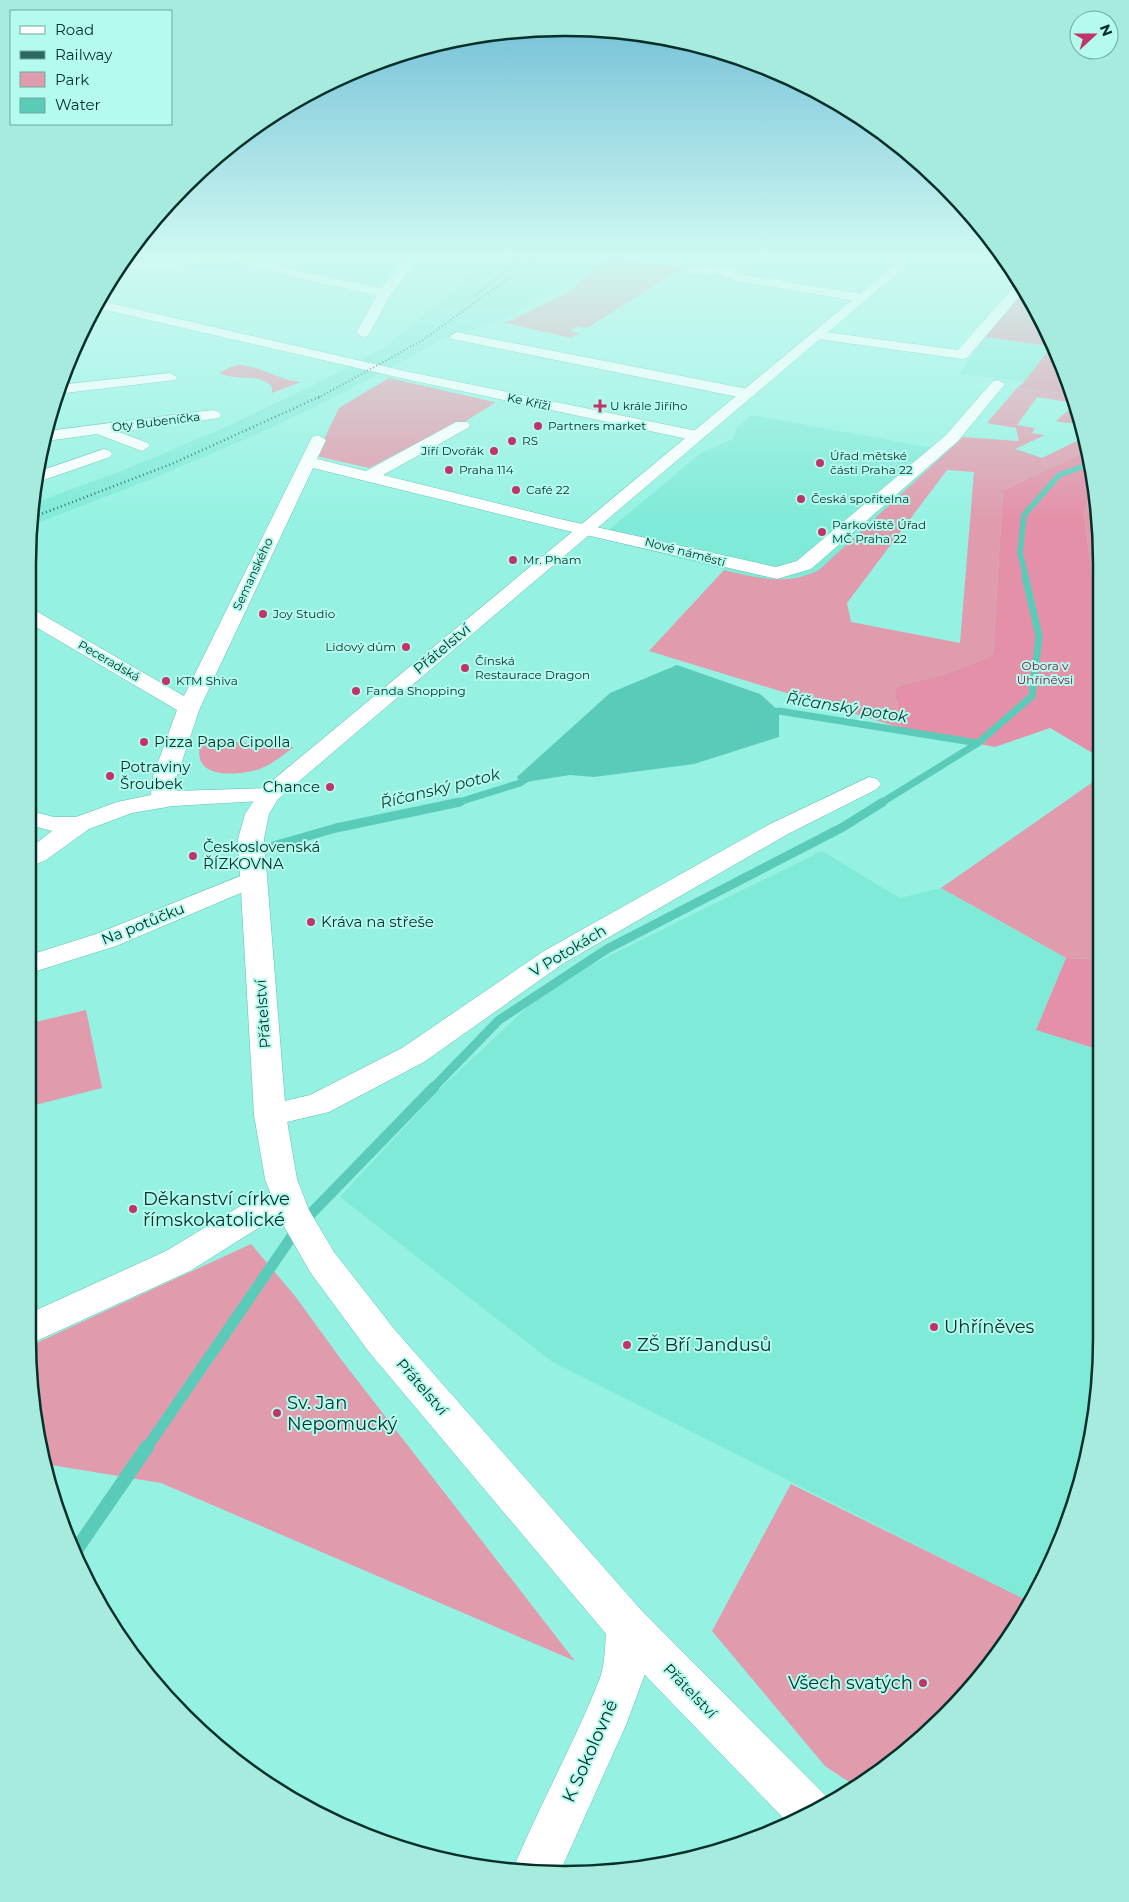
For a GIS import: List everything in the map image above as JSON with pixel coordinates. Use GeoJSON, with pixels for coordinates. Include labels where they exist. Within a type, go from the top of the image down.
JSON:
{"type":"FeatureCollection","features":[{"type":"Feature","properties":{"kind":"street","name":"Ke Kříži"},"geometry":{"type":"LineString","coordinates":[[268,344],[405,375],[697,436]]}},
{"type":"Feature","properties":{"kind":"street"},"geometry":{"type":"LineString","coordinates":[[496,344],[748,394]]}},
{"type":"Feature","properties":{"kind":"street","name":"Přátelství"},"geometry":{"type":"LineString","coordinates":[[805,1808],[627,1626],[382,1341],[322,1262],[290,1204],[281,1179],[270,1115],[251,839],[252,826],[269,795],[808,344]]}},
{"type":"Feature","properties":{"kind":"street"},"geometry":{"type":"LineString","coordinates":[[881,344],[962,355],[972,344]]}},
{"type":"Feature","properties":{"kind":"street"},"geometry":{"type":"LineString","coordinates":[[66,389],[170,377]]}},
{"type":"Feature","properties":{"kind":"street","name":"Nové náměstí"},"geometry":{"type":"LineString","coordinates":[[308,462],[585,530],[656,544],[736,565],[777,573],[804,565],[952,438],[998,384]]}},
{"type":"Feature","properties":{"kind":"street","name":"Oty Bubeníčka"},"geometry":{"type":"LineString","coordinates":[[52,435],[213,415]]}},
{"type":"Feature","properties":{"kind":"street"},"geometry":{"type":"LineString","coordinates":[[368,477],[462,425]]}},
{"type":"Feature","properties":{"kind":"street","name":"Oty Bubeníčka"},"geometry":{"type":"LineString","coordinates":[[98,429],[142,446]]}},
{"type":"Feature","properties":{"kind":"street","name":"Semanského"},"geometry":{"type":"LineString","coordinates":[[162,799],[165,776],[189,708],[318,440]]}},
{"type":"Feature","properties":{"kind":"street"},"geometry":{"type":"LineString","coordinates":[[44,475],[104,454]]}},
{"type":"Feature","properties":{"kind":"street","name":"Peceradská"},"geometry":{"type":"LineString","coordinates":[[36,619],[189,708]]}},
{"type":"Feature","properties":{"kind":"street","name":"V Potokách"},"geometry":{"type":"LineString","coordinates":[[270,1115],[318,1104],[413,1055],[554,957],[778,829],[869,784]]}},
{"type":"Feature","properties":{"kind":"street"},"geometry":{"type":"LineString","coordinates":[[36,855],[80,824],[111,812],[162,799],[204,795],[269,795]]}},
{"type":"Feature","properties":{"kind":"street"},"geometry":{"type":"LineString","coordinates":[[36,820],[54,824],[80,824]]}},
{"type":"Feature","properties":{"kind":"street","name":"Na potůčku"},"geometry":{"type":"LineString","coordinates":[[36,962],[106,940],[253,879]]}},
{"type":"Feature","properties":{"kind":"street"},"geometry":{"type":"LineString","coordinates":[[36,1326],[178,1261],[256,1212],[290,1204]]}},
{"type":"Feature","properties":{"kind":"street","name":"K Sokolovně"},"geometry":{"type":"LineString","coordinates":[[539,1865],[610,1709],[626,1666],[627,1626]]}},
{"type":"Feature","properties":{"kind":"shaded area"},"geometry":{"type":"Polygon","coordinates":[[[390,344],[434,344],[343,393],[253,436],[149,480],[38,523],[40,501],[121,471],[224,428],[312,386],[390,344]]]}},
{"type":"Feature","properties":{"kind":"shaded area"},"geometry":{"type":"Polygon","coordinates":[[[980,344],[1034,344],[1045,345],[1048,351],[1024,382],[959,374],[980,344]]]}},
{"type":"Feature","properties":{"kind":"shaded area"},"geometry":{"type":"Polygon","coordinates":[[[751,415],[949,451],[819,570],[806,576],[766,580],[599,538],[701,453],[733,439],[736,428],[751,415]]]}},
{"type":"Feature","properties":{"kind":"shaded area"},"geometry":{"type":"Polygon","coordinates":[[[822,851],[900,898],[941,888],[1066,958],[1036,1030],[1093,1048],[1092,1372],[1083,1441],[1075,1474],[1053,1540],[1024,1599],[551,1361],[340,1197],[438,1091],[552,984],[822,851]]]}},
{"type":"Feature","properties":{"kind":"green space"},"geometry":{"type":"Polygon","coordinates":[[[1048,351],[1064,393],[1017,388],[1024,382],[1048,351]]]}},
{"type":"Feature","properties":{"kind":"green space"},"geometry":{"type":"Polygon","coordinates":[[[240,365],[301,382],[272,393],[272,387],[267,382],[254,378],[226,376],[219,373],[230,367],[240,365]]]}},
{"type":"Feature","properties":{"kind":"green space"},"geometry":{"type":"Polygon","coordinates":[[[389,378],[495,403],[459,425],[453,424],[369,468],[316,456],[339,408],[389,378]]]}},
{"type":"Feature","properties":{"kind":"green space"},"geometry":{"type":"Polygon","coordinates":[[[1017,388],[1064,393],[1067,402],[1037,397],[1017,425],[1035,428],[1032,433],[1045,435],[1015,449],[1042,458],[1078,440],[1081,454],[1003,490],[993,655],[948,673],[894,687],[901,728],[649,651],[724,570],[760,578],[784,579],[807,575],[819,570],[963,437],[1019,441],[1016,428],[987,423],[1017,388]],[[947,470],[847,603],[851,622],[960,643],[974,472],[947,470]]]}},
{"type":"Feature","properties":{"kind":"green space"},"geometry":{"type":"Polygon","coordinates":[[[1069,410],[1074,424],[1063,422],[1056,421],[1069,410]]]}},
{"type":"Feature","properties":{"kind":"green space","name":"Obora v Uhříněvsi"},"geometry":{"type":"Polygon","coordinates":[[[1081,454],[1088,500],[1084,512],[1093,585],[1093,753],[1050,728],[995,747],[901,728],[894,687],[948,673],[993,655],[1003,490],[1081,454]]]}},
{"type":"Feature","properties":{"kind":"green space"},"geometry":{"type":"Polygon","coordinates":[[[1088,500],[1092,530],[1093,585],[1084,512],[1088,500]]]}},
{"type":"Feature","properties":{"kind":"green space"},"geometry":{"type":"Polygon","coordinates":[[[200,739],[294,747],[262,768],[227,774],[209,770],[203,765],[199,756],[200,739]]]}},
{"type":"Feature","properties":{"kind":"green space"},"geometry":{"type":"Polygon","coordinates":[[[1093,782],[1093,959],[1066,958],[941,888],[1093,782]]]}},
{"type":"Feature","properties":{"kind":"green space"},"geometry":{"type":"Polygon","coordinates":[[[1066,958],[1093,959],[1093,1048],[1036,1030],[1066,958]]]}},
{"type":"Feature","properties":{"kind":"green space"},"geometry":{"type":"Polygon","coordinates":[[[86,1010],[102,1088],[36,1105],[36,1022],[86,1010]]]}},
{"type":"Feature","properties":{"kind":"green space"},"geometry":{"type":"Polygon","coordinates":[[[251,1244],[295,1296],[340,1358],[575,1661],[161,1483],[52,1465],[41,1406],[36,1343],[251,1244]]]}},
{"type":"Feature","properties":{"kind":"green space"},"geometry":{"type":"Polygon","coordinates":[[[791,1484],[1024,1599],[1004,1631],[962,1686],[913,1735],[886,1757],[849,1782],[825,1766],[712,1631],[791,1484]]]}},
{"type":"Feature","properties":{"kind":"water"},"geometry":{"type":"Polygon","coordinates":[[[677,665],[760,694],[779,711],[779,737],[694,764],[594,777],[570,775],[520,783],[517,777],[610,693],[677,665]]]}},
{"type":"Feature","properties":{"kind":"waterway","name":"Říčanský potok"},"geometry":{"type":"LineString","coordinates":[[1026,577],[1020,553],[1024,515],[1059,475],[1084,466]]}},
{"type":"Feature","properties":{"kind":"waterway","name":"Říčanský potok"},"geometry":{"type":"LineString","coordinates":[[978,743],[1032,696],[1039,636],[1025,576]]}},
{"type":"Feature","properties":{"kind":"waterway","name":"Říčanský potok"},"geometry":{"type":"LineString","coordinates":[[769,713],[779,711],[978,743]]}},
{"type":"Feature","properties":{"kind":"waterway"},"geometry":{"type":"LineString","coordinates":[[881,803],[978,743]]}},
{"type":"Feature","properties":{"kind":"waterway","name":"Říčanský potok"},"geometry":{"type":"LineString","coordinates":[[458,803],[520,783],[529,777]]}},
{"type":"Feature","properties":{"kind":"waterway"},"geometry":{"type":"LineString","coordinates":[[432,1089],[499,1020],[607,949],[843,827],[883,802]]}},
{"type":"Feature","properties":{"kind":"waterway","name":"Říčanský potok"},"geometry":{"type":"LineString","coordinates":[[273,846],[336,828],[458,803]]}},
{"type":"Feature","properties":{"kind":"waterway"},"geometry":{"type":"LineString","coordinates":[[146,1449],[299,1226],[434,1087]]}},
{"type":"Feature","properties":{"kind":"waterway"},"geometry":{"type":"LineString","coordinates":[[79,1546],[147,1447]]}},
{"type":"Feature","properties":{"kind":"railway"},"geometry":{"type":"LineString","coordinates":[[318,398],[416,344]]}},
{"type":"Feature","properties":{"kind":"railway"},"geometry":{"type":"LineString","coordinates":[[39,515],[174,463],[321,396]]}},
{"type":"Feature","properties":{"kind":"place","name":"U krále Jiřího"},"geometry":{"type":"Point","coordinates":[600,406]}},
{"type":"Feature","properties":{"kind":"place","name":"Partners market"},"geometry":{"type":"Point","coordinates":[538,426]}},
{"type":"Feature","properties":{"kind":"place","name":"RS"},"geometry":{"type":"Point","coordinates":[512,441]}},
{"type":"Feature","properties":{"kind":"place","name":"Jiří Dvořák"},"geometry":{"type":"Point","coordinates":[494,451]}},
{"type":"Feature","properties":{"kind":"place","name":"Úřad mětské části Praha 22"},"geometry":{"type":"Point","coordinates":[820,463]}},
{"type":"Feature","properties":{"kind":"place","name":"Praha 114"},"geometry":{"type":"Point","coordinates":[449,470]}},
{"type":"Feature","properties":{"kind":"place","name":"Café 22"},"geometry":{"type":"Point","coordinates":[516,490]}},
{"type":"Feature","properties":{"kind":"place","name":"Česká spořitelna"},"geometry":{"type":"Point","coordinates":[801,499]}},
{"type":"Feature","properties":{"kind":"place","name":"Parkoviště Úřad MČ Praha 22"},"geometry":{"type":"Point","coordinates":[822,532]}},
{"type":"Feature","properties":{"kind":"place","name":"Mr. Pham"},"geometry":{"type":"Point","coordinates":[513,560]}},
{"type":"Feature","properties":{"kind":"place","name":"Joy Studio"},"geometry":{"type":"Point","coordinates":[263,614]}},
{"type":"Feature","properties":{"kind":"place","name":"Lidový dům"},"geometry":{"type":"Point","coordinates":[406,647]}},
{"type":"Feature","properties":{"kind":"place","name":"Čínská Restaurace Dragon"},"geometry":{"type":"Point","coordinates":[465,668]}},
{"type":"Feature","properties":{"kind":"place","name":"KTM Shiva"},"geometry":{"type":"Point","coordinates":[166,681]}},
{"type":"Feature","properties":{"kind":"place","name":"Fanda Shopping"},"geometry":{"type":"Point","coordinates":[356,691]}},
{"type":"Feature","properties":{"kind":"place","name":"Pizza Papa Cipolla"},"geometry":{"type":"Point","coordinates":[144,742]}},
{"type":"Feature","properties":{"kind":"place","name":"Potraviny Šroubek"},"geometry":{"type":"Point","coordinates":[110,776]}},
{"type":"Feature","properties":{"kind":"place","name":"Chance"},"geometry":{"type":"Point","coordinates":[330,787]}},
{"type":"Feature","properties":{"kind":"place","name":"Československá ŘÍZKOVNA"},"geometry":{"type":"Point","coordinates":[193,856]}},
{"type":"Feature","properties":{"kind":"place","name":"Kráva na střeše"},"geometry":{"type":"Point","coordinates":[311,922]}},
{"type":"Feature","properties":{"kind":"place","name":"Děkanství církve římskokatolické"},"geometry":{"type":"Point","coordinates":[133,1209]}},
{"type":"Feature","properties":{"kind":"place","name":"Uhříněves"},"geometry":{"type":"Point","coordinates":[934,1327]}},
{"type":"Feature","properties":{"kind":"place","name":"ZŠ Bří Jandusů"},"geometry":{"type":"Point","coordinates":[627,1345]}},
{"type":"Feature","properties":{"kind":"place","name":"Sv. Jan Nepomucký"},"geometry":{"type":"Point","coordinates":[277,1413]}},
{"type":"Feature","properties":{"kind":"place","name":"Všech svatých"},"geometry":{"type":"Point","coordinates":[923,1683]}}]}
